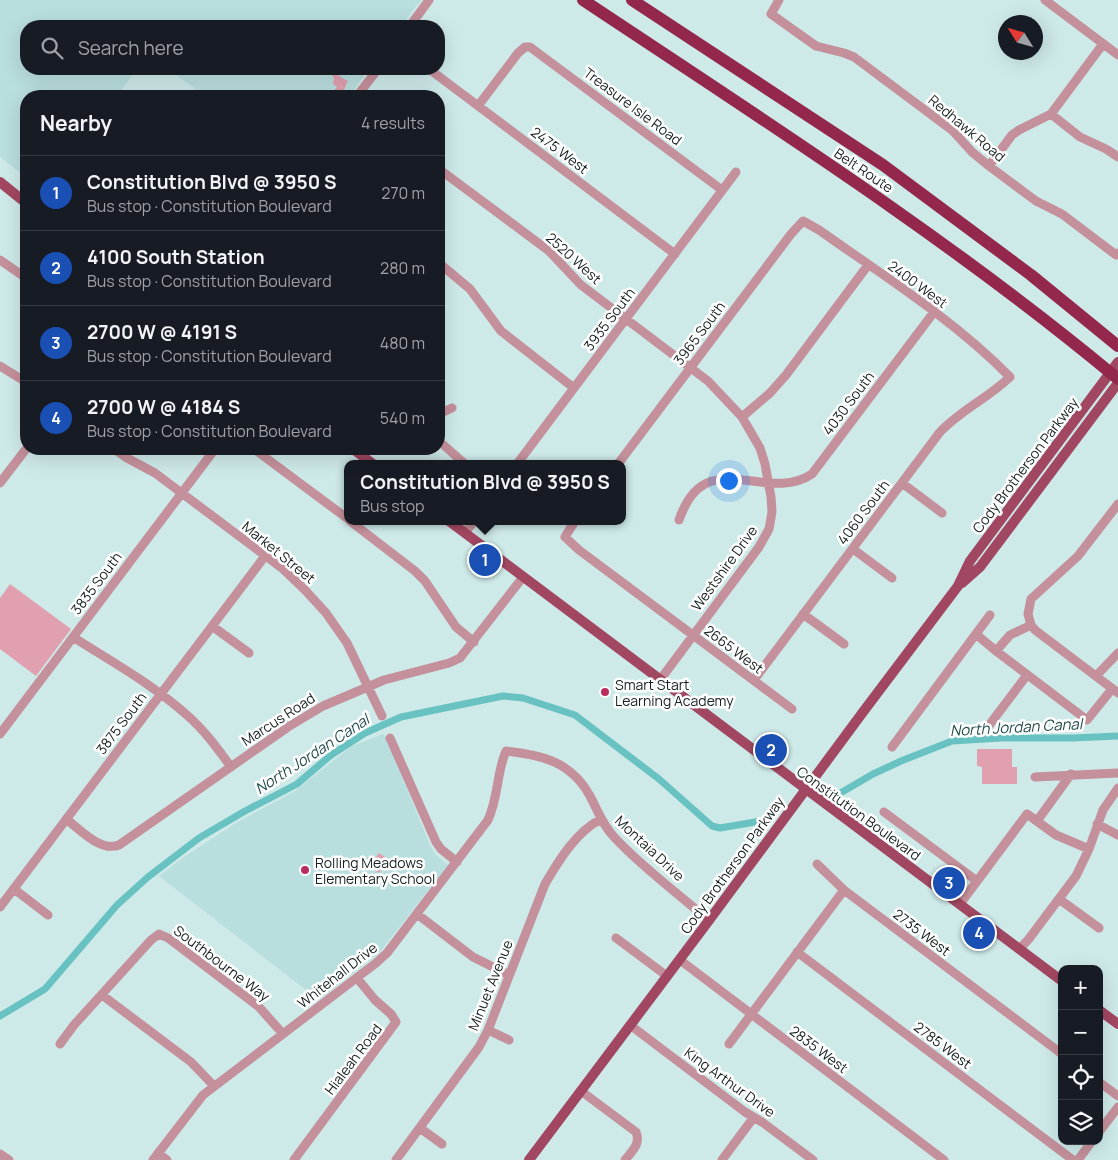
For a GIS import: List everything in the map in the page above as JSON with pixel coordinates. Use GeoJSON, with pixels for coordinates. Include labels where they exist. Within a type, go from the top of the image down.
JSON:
{"type":"FeatureCollection","features":[{"type":"Feature","properties":{"kind":"highway","name":"Belt Route"},"geometry":{"type":"LineString","coordinates":[[583,0],[894,208],[1060,332],[1118,379]]}},
{"type":"Feature","properties":{"kind":"highway","name":"Belt Route"},"geometry":{"type":"LineString","coordinates":[[632,0],[884,165],[1031,275],[1118,346]]}},
{"type":"Feature","properties":{"kind":"main road"},"geometry":{"type":"LineString","coordinates":[[0,182],[20,198]]}},
{"type":"Feature","properties":{"kind":"main road","name":"Cody Brotherson Parkway"},"geometry":{"type":"LineString","coordinates":[[529,1160],[958,586],[970,561],[1118,362]]}},
{"type":"Feature","properties":{"kind":"main road","name":"Cody Brotherson Parkway"},"geometry":{"type":"LineString","coordinates":[[958,586],[980,567],[1118,383]]}},
{"type":"Feature","properties":{"kind":"main road","name":"Constitution Boulevard"},"geometry":{"type":"LineString","coordinates":[[454,525],[804,790],[1058,978]]}},
{"type":"Feature","properties":{"kind":"main road"},"geometry":{"type":"LineString","coordinates":[[1103,1013],[1118,1024]]}},
{"type":"Feature","properties":{"kind":"street"},"geometry":{"type":"LineString","coordinates":[[414,20],[429,0]]}},
{"type":"Feature","properties":{"kind":"street","name":"Redhawk Road"},"geometry":{"type":"LineString","coordinates":[[779,0],[771,14],[816,46],[854,57],[953,131],[972,152],[989,166],[1036,201],[1062,214],[1117,254]]}},
{"type":"Feature","properties":{"kind":"street"},"geometry":{"type":"LineString","coordinates":[[1049,1],[1118,55]]}},
{"type":"Feature","properties":{"kind":"street"},"geometry":{"type":"LineString","coordinates":[[989,166],[1012,135],[1051,114],[1103,44]]}},
{"type":"Feature","properties":{"kind":"street","name":"Treasure Isle Road"},"geometry":{"type":"LineString","coordinates":[[478,106],[518,53],[525,47],[534,50],[722,190]]}},
{"type":"Feature","properties":{"kind":"street"},"geometry":{"type":"LineString","coordinates":[[362,90],[373,75]]}},
{"type":"Feature","properties":{"kind":"street","name":"2475 West"},"geometry":{"type":"LineString","coordinates":[[437,75],[675,254]]}},
{"type":"Feature","properties":{"kind":"street"},"geometry":{"type":"LineString","coordinates":[[1051,114],[1080,138],[1106,149],[1118,157]]}},
{"type":"Feature","properties":{"kind":"street","name":"3935 South"},"geometry":{"type":"LineString","coordinates":[[520,460],[736,172]]}},
{"type":"Feature","properties":{"kind":"street","name":"2520 West"},"geometry":{"type":"LineString","coordinates":[[445,173],[549,251],[581,285],[691,367]]}},
{"type":"Feature","properties":{"kind":"street","name":"2400 West"},"geometry":{"type":"LineString","coordinates":[[804,221],[934,312],[995,362],[1010,377]]}},
{"type":"Feature","properties":{"kind":"street","name":"3965 South"},"geometry":{"type":"LineString","coordinates":[[621,460],[791,234],[804,221]]}},
{"type":"Feature","properties":{"kind":"street"},"geometry":{"type":"LineString","coordinates":[[0,260],[20,274]]}},
{"type":"Feature","properties":{"kind":"street"},"geometry":{"type":"LineString","coordinates":[[742,417],[782,380],[868,265]]}},
{"type":"Feature","properties":{"kind":"street"},"geometry":{"type":"LineString","coordinates":[[445,268],[467,286],[501,332],[574,388]]}},
{"type":"Feature","properties":{"kind":"street","name":"4030 South"},"geometry":{"type":"LineString","coordinates":[[679,520],[683,507],[692,494],[710,480],[794,482],[812,474],[934,312]]}},
{"type":"Feature","properties":{"kind":"street"},"geometry":{"type":"LineString","coordinates":[[0,366],[20,378]]}},
{"type":"Feature","properties":{"kind":"street","name":"Westshire Drive"},"geometry":{"type":"LineString","coordinates":[[660,680],[764,539],[769,529],[772,512],[768,482],[760,448],[742,417],[717,389],[691,367]]}},
{"type":"Feature","properties":{"kind":"street","name":"4060 South"},"geometry":{"type":"LineString","coordinates":[[754,680],[940,432],[951,421],[996,390],[1010,377]]}},
{"type":"Feature","properties":{"kind":"street"},"geometry":{"type":"LineString","coordinates":[[445,411],[452,408]]}},
{"type":"Feature","properties":{"kind":"street"},"geometry":{"type":"LineString","coordinates":[[445,446],[460,460]]}},
{"type":"Feature","properties":{"kind":"street"},"geometry":{"type":"LineString","coordinates":[[0,484],[22,455]]}},
{"type":"Feature","properties":{"kind":"street","name":"Market Street"},"geometry":{"type":"LineString","coordinates":[[123,455],[155,473],[296,581],[326,613],[347,643],[382,716]]}},
{"type":"Feature","properties":{"kind":"street","name":"3835 South"},"geometry":{"type":"LineString","coordinates":[[1,733],[210,455]]}},
{"type":"Feature","properties":{"kind":"street"},"geometry":{"type":"LineString","coordinates":[[262,455],[344,516]]}},
{"type":"Feature","properties":{"kind":"street"},"geometry":{"type":"LineString","coordinates":[[902,483],[942,513]]}},
{"type":"Feature","properties":{"kind":"street"},"geometry":{"type":"LineString","coordinates":[[977,635],[996,652],[1087,720],[1115,691],[1035,630],[1030,624],[1028,609],[1034,595],[1078,556],[1118,504]]}},
{"type":"Feature","properties":{"kind":"street"},"geometry":{"type":"LineString","coordinates":[[355,525],[420,576],[456,627],[474,642]]}},
{"type":"Feature","properties":{"kind":"street"},"geometry":{"type":"LineString","coordinates":[[465,533],[471,525]]}},
{"type":"Feature","properties":{"kind":"street","name":"2665 West"},"geometry":{"type":"LineString","coordinates":[[572,525],[565,537],[578,550],[792,709]]}},
{"type":"Feature","properties":{"kind":"street"},"geometry":{"type":"LineString","coordinates":[[853,549],[892,578]]}},
{"type":"Feature","properties":{"kind":"street","name":"3875 South"},"geometry":{"type":"LineString","coordinates":[[0,907],[265,556]]}},
{"type":"Feature","properties":{"kind":"street","name":"Marcus Road"},"geometry":{"type":"LineString","coordinates":[[66,819],[98,843],[116,846],[305,716],[323,706],[392,677],[453,662],[460,658],[523,577]]}},
{"type":"Feature","properties":{"kind":"street"},"geometry":{"type":"LineString","coordinates":[[803,614],[844,644]]}},
{"type":"Feature","properties":{"kind":"street"},"geometry":{"type":"LineString","coordinates":[[892,747],[990,615]]}},
{"type":"Feature","properties":{"kind":"street"},"geometry":{"type":"LineString","coordinates":[[996,652],[1010,635],[1030,624]]}},
{"type":"Feature","properties":{"kind":"street"},"geometry":{"type":"LineString","coordinates":[[212,626],[249,653]]}},
{"type":"Feature","properties":{"kind":"street"},"geometry":{"type":"LineString","coordinates":[[73,637],[160,694],[198,726],[231,767]]}},
{"type":"Feature","properties":{"kind":"street"},"geometry":{"type":"LineString","coordinates":[[1096,676],[1118,652]]}},
{"type":"Feature","properties":{"kind":"street"},"geometry":{"type":"LineString","coordinates":[[984,732],[1027,675]]}},
{"type":"Feature","properties":{"kind":"street"},"geometry":{"type":"LineString","coordinates":[[390,738],[436,842],[456,862]]}},
{"type":"Feature","properties":{"kind":"street","name":"Whitehall Drive"},"geometry":{"type":"LineString","coordinates":[[155,1157],[199,1098],[387,953],[484,826],[491,814],[497,794],[501,762],[506,751]]}},
{"type":"Feature","properties":{"kind":"street","name":"Montaia Drive"},"geometry":{"type":"LineString","coordinates":[[506,751],[546,758],[568,770],[586,789],[600,819],[609,832],[699,912],[710,919]]}},
{"type":"Feature","properties":{"kind":"street"},"geometry":{"type":"LineString","coordinates":[[1035,777],[1118,773]]}},
{"type":"Feature","properties":{"kind":"street"},"geometry":{"type":"LineString","coordinates":[[1037,821],[1071,774]]}},
{"type":"Feature","properties":{"kind":"street"},"geometry":{"type":"LineString","coordinates":[[1020,949],[1076,876],[1089,849],[1103,810],[1118,788]]}},
{"type":"Feature","properties":{"kind":"street"},"geometry":{"type":"LineString","coordinates":[[884,812],[977,881]]}},
{"type":"Feature","properties":{"kind":"street"},"geometry":{"type":"LineString","coordinates":[[960,904],[1028,814],[1063,839],[1089,849]]}},
{"type":"Feature","properties":{"kind":"street","name":"Minuet Avenue"},"geometry":{"type":"LineString","coordinates":[[396,1160],[466,1066],[488,1030],[545,884],[553,870],[582,831],[600,819]]}},
{"type":"Feature","properties":{"kind":"street"},"geometry":{"type":"LineString","coordinates":[[1098,824],[1118,835]]}},
{"type":"Feature","properties":{"kind":"street","name":"2735 West"},"geometry":{"type":"LineString","coordinates":[[817,864],[844,890],[1058,1051]]}},
{"type":"Feature","properties":{"kind":"street"},"geometry":{"type":"LineString","coordinates":[[14,888],[48,914]]}},
{"type":"Feature","properties":{"kind":"street"},"geometry":{"type":"LineString","coordinates":[[729,1044],[844,890]]}},
{"type":"Feature","properties":{"kind":"street"},"geometry":{"type":"LineString","coordinates":[[1059,899],[1099,928]]}},
{"type":"Feature","properties":{"kind":"street"},"geometry":{"type":"LineString","coordinates":[[417,914],[473,957],[509,975]]}},
{"type":"Feature","properties":{"kind":"street","name":"Southbourne Way"},"geometry":{"type":"LineString","coordinates":[[102,995],[151,940],[159,934],[168,938],[259,1007],[283,1034]]}},
{"type":"Feature","properties":{"kind":"street"},"geometry":{"type":"LineString","coordinates":[[616,938],[667,976]]}},
{"type":"Feature","properties":{"kind":"street","name":"2785 West"},"geometry":{"type":"LineString","coordinates":[[797,952],[1073,1160]]}},
{"type":"Feature","properties":{"kind":"street","name":"2835 West"},"geometry":{"type":"LineString","coordinates":[[680,960],[944,1160]]}},
{"type":"Feature","properties":{"kind":"street","name":"Hialeah Road"},"geometry":{"type":"LineString","coordinates":[[294,1160],[396,1022],[393,1016],[375,1000],[357,978]]}},
{"type":"Feature","properties":{"kind":"street"},"geometry":{"type":"LineString","coordinates":[[60,1044],[71,1028],[102,995],[191,1062],[214,1086]]}},
{"type":"Feature","properties":{"kind":"street","name":"King Arthur Drive"},"geometry":{"type":"LineString","coordinates":[[630,1025],[813,1160]]}},
{"type":"Feature","properties":{"kind":"street"},"geometry":{"type":"LineString","coordinates":[[488,1030],[509,1040]]}},
{"type":"Feature","properties":{"kind":"street"},"geometry":{"type":"LineString","coordinates":[[1103,1085],[1118,1096]]}},
{"type":"Feature","properties":{"kind":"street"},"geometry":{"type":"LineString","coordinates":[[581,1091],[636,1132],[638,1137],[637,1143],[625,1160]]}},
{"type":"Feature","properties":{"kind":"street"},"geometry":{"type":"LineString","coordinates":[[1103,1127],[1118,1107]]}},
{"type":"Feature","properties":{"kind":"street"},"geometry":{"type":"LineString","coordinates":[[722,1160],[754,1117]]}},
{"type":"Feature","properties":{"kind":"street"},"geometry":{"type":"LineString","coordinates":[[420,1128],[442,1144]]}},
{"type":"Feature","properties":{"kind":"street"},"geometry":{"type":"LineString","coordinates":[[1078,1160],[1089,1145]]}},
{"type":"Feature","properties":{"kind":"street"},"geometry":{"type":"LineString","coordinates":[[0,1154],[8,1160]]}},
{"type":"Feature","properties":{"kind":"street"},"geometry":{"type":"LineString","coordinates":[[155,1157],[167,1160]]}},
{"type":"Feature","properties":{"kind":"shaded area"},"geometry":{"type":"Polygon","coordinates":[[[0,0],[421,0],[406,20],[20,20],[20,75],[133,75],[121,90],[20,90],[20,172],[0,157],[0,0]]]}},
{"type":"Feature","properties":{"kind":"shaded area"},"geometry":{"type":"Polygon","coordinates":[[[176,75],[365,75],[353,90],[197,90],[176,75]]]}},
{"type":"Feature","properties":{"kind":"shaded area"},"geometry":{"type":"Polygon","coordinates":[[[332,75],[338,75],[348,81],[344,90],[335,90],[337,87],[333,84],[334,78],[332,75]]]}},
{"type":"Feature","properties":{"kind":"shaded area"},"geometry":{"type":"Polygon","coordinates":[[[10,584],[71,629],[36,676],[0,649],[0,598],[10,584]]]}},
{"type":"Feature","properties":{"kind":"shaded area","name":"Rolling Meadows Elementary School"},"geometry":{"type":"Polygon","coordinates":[[[384,734],[430,845],[436,855],[448,865],[379,953],[319,1000],[159,876],[236,823],[295,791],[352,746],[384,734]]]}},
{"type":"Feature","properties":{"kind":"shaded area"},"geometry":{"type":"Polygon","coordinates":[[[977,749],[1012,749],[1012,767],[1017,767],[1017,784],[982,784],[982,767],[977,766],[977,749]]]}},
{"type":"Feature","properties":{"kind":"shaded area"},"geometry":{"type":"Polygon","coordinates":[[[379,853],[389,860],[379,873],[369,866],[379,853]]]}},
{"type":"Feature","properties":{"kind":"waterway","name":"North Jordan Canal"},"geometry":{"type":"LineString","coordinates":[[0,1016],[45,989],[117,905],[148,877],[199,838],[297,784],[331,755],[365,733],[401,717],[503,696],[523,698],[575,715],[659,779],[712,826],[720,828],[761,821]]}},
{"type":"Feature","properties":{"kind":"waterway","name":"North Jordan Canal"},"geometry":{"type":"LineString","coordinates":[[837,795],[873,774],[952,741],[1001,738],[1118,736]]}},
{"type":"Feature","properties":{"kind":"place","name":"Constitution Blvd @ 3950 S"},"geometry":{"type":"Point","coordinates":[485,560]}},
{"type":"Feature","properties":{"kind":"place","name":"Smart Start Learning Academy"},"geometry":{"type":"Point","coordinates":[605,692]}},
{"type":"Feature","properties":{"kind":"place","name":"4100 South Station"},"geometry":{"type":"Point","coordinates":[771,750]}},
{"type":"Feature","properties":{"kind":"place","name":"Rolling Meadows Elementary School"},"geometry":{"type":"Point","coordinates":[305,870]}},
{"type":"Feature","properties":{"kind":"place","name":"2700 W @ 4191 S"},"geometry":{"type":"Point","coordinates":[949,883]}},
{"type":"Feature","properties":{"kind":"place","name":"2700 W @ 4184 S"},"geometry":{"type":"Point","coordinates":[979,933]}}]}
